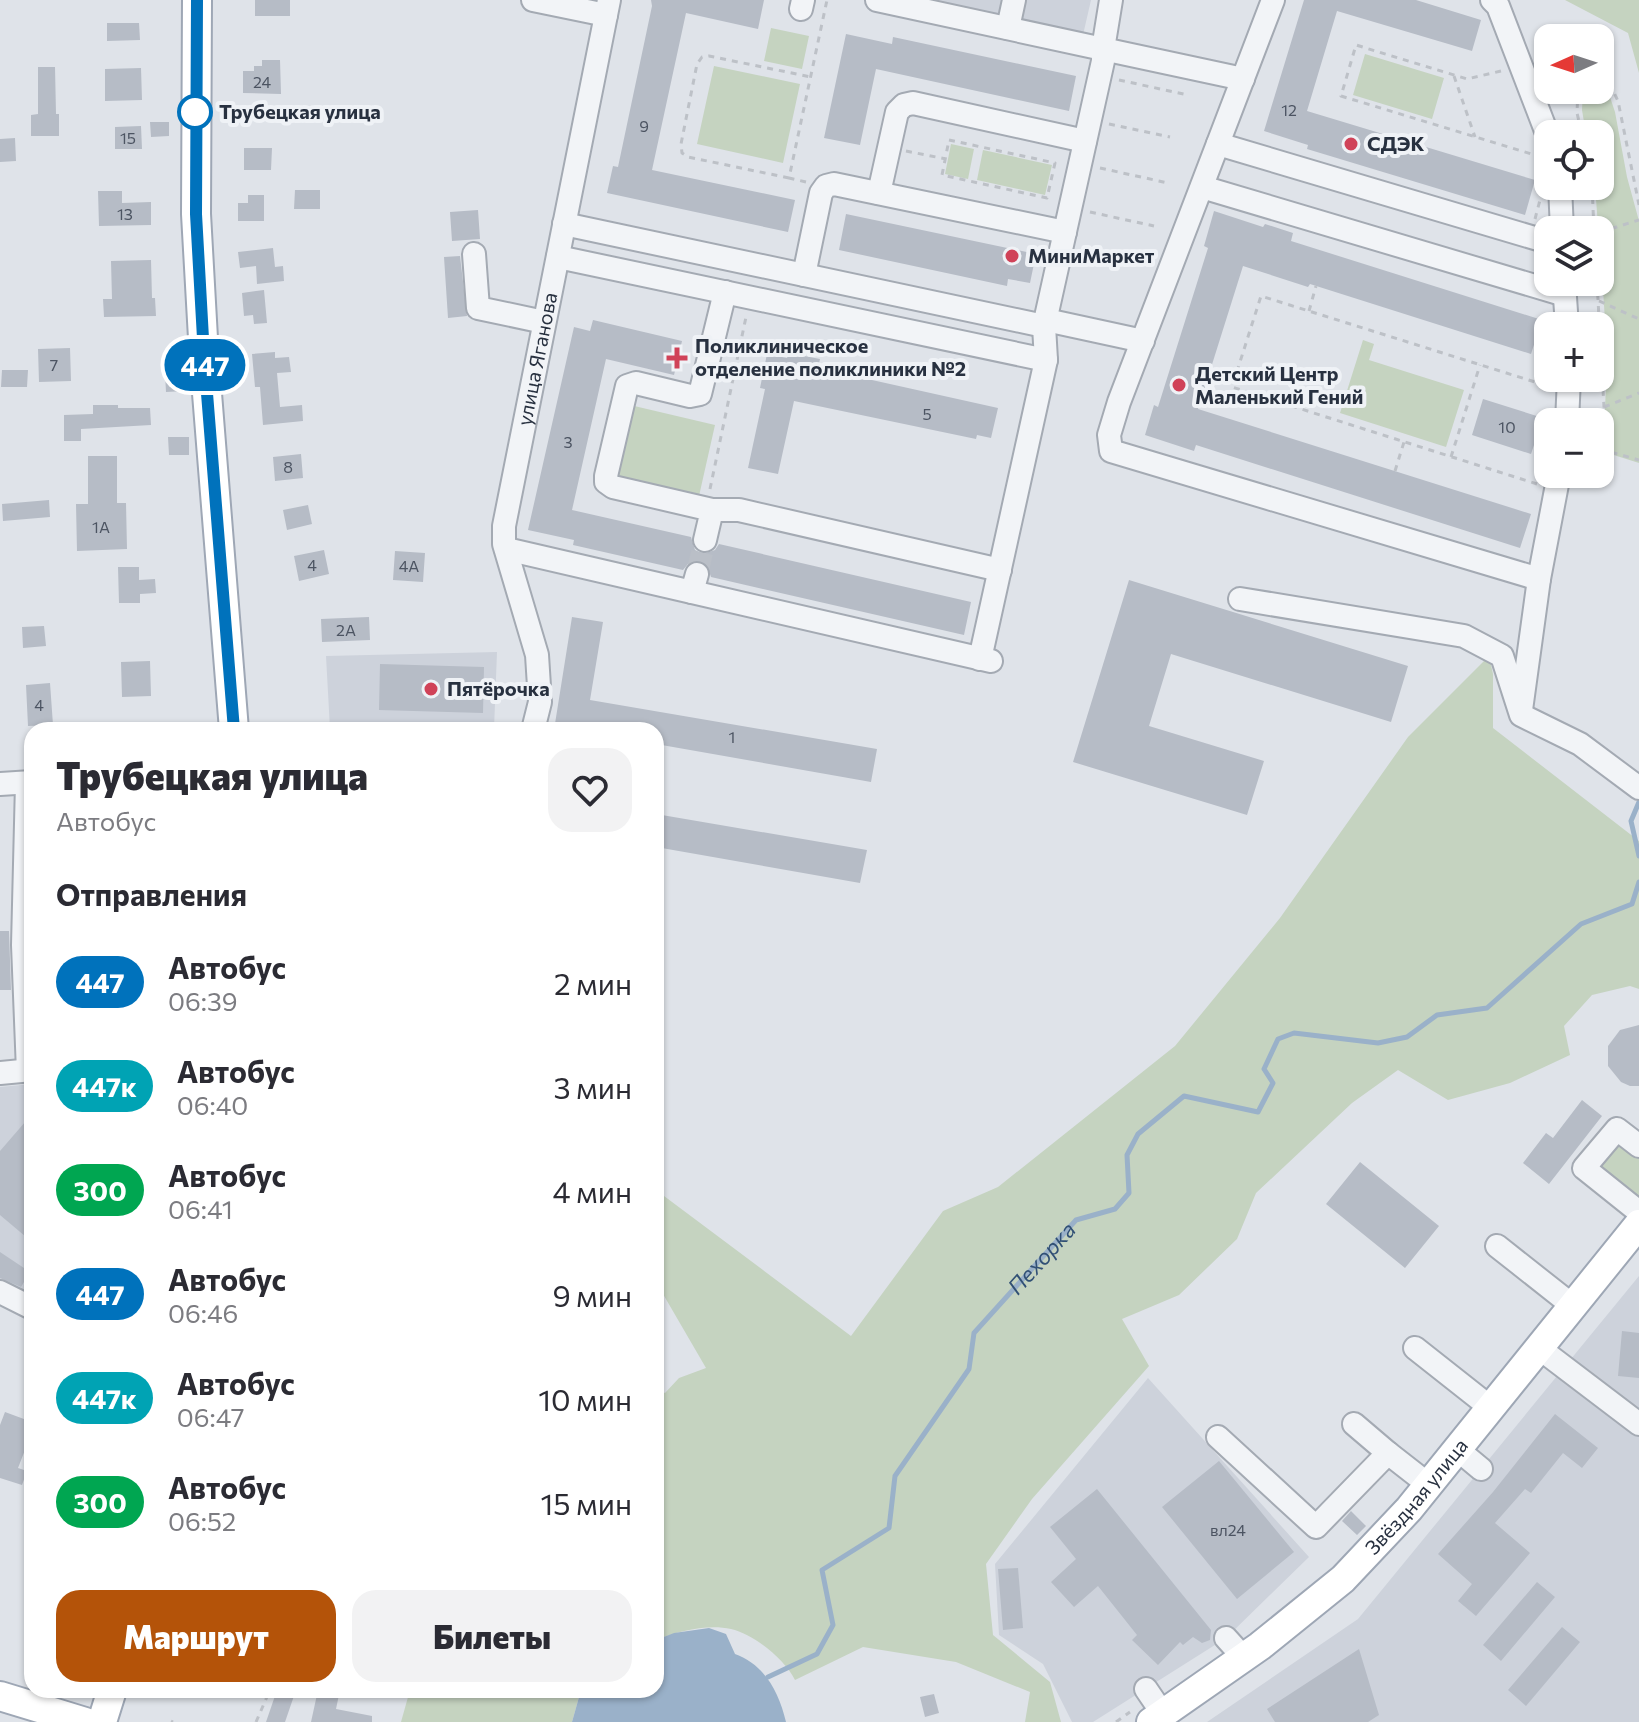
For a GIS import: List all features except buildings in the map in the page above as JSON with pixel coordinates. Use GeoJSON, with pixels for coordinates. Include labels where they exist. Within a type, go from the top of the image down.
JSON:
{"type":"FeatureCollection","features":[{"type":"Feature","properties":{"kind":"main road"},"geometry":{"type":"LineString","coordinates":[[197,0],[196,214],[204,356],[233,722]]}},
{"type":"Feature","properties":{"kind":"main road","name":"Звёздная улица"},"geometry":{"type":"LineString","coordinates":[[1157,1718],[1235,1648],[1343,1579],[1429,1485],[1639,1224]]}},
{"type":"Feature","properties":{"kind":"main road"},"geometry":{"type":"LineString","coordinates":[[0,1696],[40,1716],[85,1722]]}},
{"type":"Feature","properties":{"kind":"main road"},"geometry":{"type":"LineString","coordinates":[[102,1722],[110,1698]]}},
{"type":"Feature","properties":{"kind":"street"},"geometry":{"type":"LineString","coordinates":[[533,0],[608,7]]}},
{"type":"Feature","properties":{"kind":"street"},"geometry":{"type":"LineString","coordinates":[[877,0],[1243,79]]}},
{"type":"Feature","properties":{"kind":"street"},"geometry":{"type":"LineString","coordinates":[[1008,28],[1014,0]]}},
{"type":"Feature","properties":{"kind":"street"},"geometry":{"type":"LineString","coordinates":[[506,549],[695,583],[986,660],[1000,570],[1046,360],[1045,323],[1099,76],[1111,0]]}},
{"type":"Feature","properties":{"kind":"street"},"geometry":{"type":"LineString","coordinates":[[1273,0],[1109,435],[1111,451],[1539,579]]}},
{"type":"Feature","properties":{"kind":"street"},"geometry":{"type":"LineString","coordinates":[[1492,0],[1498,6],[1521,66],[1537,120]]}},
{"type":"Feature","properties":{"kind":"street","name":"улица Яганова"},"geometry":{"type":"LineString","coordinates":[[535,722],[540,680],[537,655],[506,549],[504,526],[608,7]]}},
{"type":"Feature","properties":{"kind":"street"},"geometry":{"type":"LineString","coordinates":[[879,193],[897,112],[904,105],[913,103],[1087,130]]}},
{"type":"Feature","properties":{"kind":"street"},"geometry":{"type":"LineString","coordinates":[[1218,144],[1534,238]]}},
{"type":"Feature","properties":{"kind":"street"},"geometry":{"type":"LineString","coordinates":[[804,275],[821,193],[826,186],[834,184],[1063,241]]}},
{"type":"Feature","properties":{"kind":"street"},"geometry":{"type":"LineString","coordinates":[[1202,187],[1534,280]]}},
{"type":"Feature","properties":{"kind":"street"},"geometry":{"type":"LineString","coordinates":[[564,224],[804,275],[1143,341]]}},
{"type":"Feature","properties":{"kind":"street"},"geometry":{"type":"LineString","coordinates":[[474,254],[478,308],[544,322]]}},
{"type":"Feature","properties":{"kind":"street"},"geometry":{"type":"LineString","coordinates":[[558,257],[1046,360]]}},
{"type":"Feature","properties":{"kind":"street"},"geometry":{"type":"LineString","coordinates":[[725,292],[700,394],[690,396],[636,383],[627,386],[606,482],[613,487],[709,509],[739,510],[1000,570]]}},
{"type":"Feature","properties":{"kind":"street"},"geometry":{"type":"LineString","coordinates":[[1521,715],[1539,579],[1557,488]]}},
{"type":"Feature","properties":{"kind":"street"},"geometry":{"type":"LineString","coordinates":[[705,540],[709,509]]}},
{"type":"Feature","properties":{"kind":"street"},"geometry":{"type":"LineString","coordinates":[[1240,599],[1464,636],[1502,656],[1521,715],[1580,744],[1639,788]]}},
{"type":"Feature","properties":{"kind":"street"},"geometry":{"type":"LineString","coordinates":[[0,784],[24,782]]}},
{"type":"Feature","properties":{"kind":"street"},"geometry":{"type":"LineString","coordinates":[[24,922],[24,963]]}},
{"type":"Feature","properties":{"kind":"street"},"geometry":{"type":"LineString","coordinates":[[0,1073],[24,1071]]}},
{"type":"Feature","properties":{"kind":"street"},"geometry":{"type":"LineString","coordinates":[[1639,1146],[1617,1129],[1584,1168],[1639,1212]]}},
{"type":"Feature","properties":{"kind":"street"},"geometry":{"type":"LineString","coordinates":[[1497,1246],[1573,1306]]}},
{"type":"Feature","properties":{"kind":"street"},"geometry":{"type":"LineString","coordinates":[[0,1292],[24,1304]]}},
{"type":"Feature","properties":{"kind":"street"},"geometry":{"type":"LineString","coordinates":[[1415,1348],[1491,1408]]}},
{"type":"Feature","properties":{"kind":"street"},"geometry":{"type":"LineString","coordinates":[[1539,1348],[1639,1424]]}},
{"type":"Feature","properties":{"kind":"street"},"geometry":{"type":"LineString","coordinates":[[1354,1424],[1429,1485]]}},
{"type":"Feature","properties":{"kind":"street"},"geometry":{"type":"LineString","coordinates":[[1218,1437],[1316,1527],[1388,1453]]}},
{"type":"Feature","properties":{"kind":"street"},"geometry":{"type":"LineString","coordinates":[[1457,1449],[1481,1469]]}},
{"type":"Feature","properties":{"kind":"street"},"geometry":{"type":"LineString","coordinates":[[1146,1689],[1157,1718]]}},
{"type":"Feature","properties":{"kind":"path"},"geometry":{"type":"LineString","coordinates":[[789,178],[827,0]]}},
{"type":"Feature","properties":{"kind":"path"},"geometry":{"type":"LineString","coordinates":[[1521,66],[1467,79],[1356,45],[1341,96],[1475,137],[1534,145]]}},
{"type":"Feature","properties":{"kind":"path"},"geometry":{"type":"LineString","coordinates":[[811,77],[702,57],[697,64],[681,144],[682,153],[688,157],[826,186]]}},
{"type":"Feature","properties":{"kind":"path"},"geometry":{"type":"LineString","coordinates":[[1453,75],[1475,137]]}},
{"type":"Feature","properties":{"kind":"path"},"geometry":{"type":"LineString","coordinates":[[1099,76],[1188,95]]}},
{"type":"Feature","properties":{"kind":"path"},"geometry":{"type":"LineString","coordinates":[[1614,92],[1639,205]]}},
{"type":"Feature","properties":{"kind":"path"},"geometry":{"type":"LineString","coordinates":[[1087,130],[1170,137]]}},
{"type":"Feature","properties":{"kind":"path"},"geometry":{"type":"LineString","coordinates":[[949,140],[1055,163],[1047,198],[942,175],[946,159],[949,140]]}},
{"type":"Feature","properties":{"kind":"path"},"geometry":{"type":"LineString","coordinates":[[889,147],[946,159]]}},
{"type":"Feature","properties":{"kind":"path"},"geometry":{"type":"LineString","coordinates":[[1080,164],[1168,183]]}},
{"type":"Feature","properties":{"kind":"path"},"geometry":{"type":"LineString","coordinates":[[1071,207],[1154,226]]}},
{"type":"Feature","properties":{"kind":"path"},"geometry":{"type":"LineString","coordinates":[[1614,228],[1639,220]]}},
{"type":"Feature","properties":{"kind":"path"},"geometry":{"type":"LineString","coordinates":[[1063,241],[1113,262]]}},
{"type":"Feature","properties":{"kind":"path"},"geometry":{"type":"LineString","coordinates":[[1309,311],[1316,286]]}},
{"type":"Feature","properties":{"kind":"path"},"geometry":{"type":"LineString","coordinates":[[1534,378],[1480,365],[1261,296],[1232,387],[1451,457],[1534,476]]}},
{"type":"Feature","properties":{"kind":"path"},"geometry":{"type":"LineString","coordinates":[[1598,296],[1604,407],[1639,393]]}},
{"type":"Feature","properties":{"kind":"path"},"geometry":{"type":"LineString","coordinates":[[709,509],[750,297]]}},
{"type":"Feature","properties":{"kind":"path"},"geometry":{"type":"LineString","coordinates":[[1599,301],[1639,319]]}},
{"type":"Feature","properties":{"kind":"path"},"geometry":{"type":"LineString","coordinates":[[1451,457],[1480,365]]}},
{"type":"Feature","properties":{"kind":"path"},"geometry":{"type":"LineString","coordinates":[[1395,471],[1404,442]]}},
{"type":"Feature","properties":{"kind":"path"},"geometry":{"type":"LineString","coordinates":[[1614,453],[1639,460]]}},
{"type":"Feature","properties":{"kind":"path"},"geometry":{"type":"LineString","coordinates":[[256,1722],[266,1698]]}},
{"type":"Feature","properties":{"kind":"shaded area"},"geometry":{"type":"Polygon","coordinates":[[[914,0],[1091,0],[1083,35],[914,0]]]}},
{"type":"Feature","properties":{"kind":"shaded area"},"geometry":{"type":"Polygon","coordinates":[[[497,652],[494,722],[330,722],[326,656],[497,652]]]}},
{"type":"Feature","properties":{"kind":"shaded area"},"geometry":{"type":"Polygon","coordinates":[[[24,1085],[24,1296],[0,1285],[0,1087],[24,1085]]]}},
{"type":"Feature","properties":{"kind":"shaded area"},"geometry":{"type":"Polygon","coordinates":[[[1639,1276],[1639,1722],[1207,1722],[1358,1619],[1639,1276]]]}},
{"type":"Feature","properties":{"kind":"shaded area"},"geometry":{"type":"Polygon","coordinates":[[[1148,1378],[1309,1557],[1226,1638],[1093,1722],[1072,1722],[1043,1664],[999,1635],[995,1564],[1148,1378]]]}},
{"type":"Feature","properties":{"kind":"green space"},"geometry":{"type":"Polygon","coordinates":[[[1565,0],[1639,0],[1639,73],[1628,33],[1565,0]]]}},
{"type":"Feature","properties":{"kind":"green space"},"geometry":{"type":"Polygon","coordinates":[[[771,28],[809,36],[802,69],[764,61],[771,28]]]}},
{"type":"Feature","properties":{"kind":"green space"},"geometry":{"type":"Polygon","coordinates":[[[1365,54],[1444,78],[1432,119],[1353,95],[1365,54]]]}},
{"type":"Feature","properties":{"kind":"green space"},"geometry":{"type":"Polygon","coordinates":[[[714,66],[800,84],[783,163],[697,144],[714,66]]]}},
{"type":"Feature","properties":{"kind":"green space"},"geometry":{"type":"Polygon","coordinates":[[[1582,104],[1612,104],[1639,221],[1639,463],[1614,455],[1614,408],[1605,408],[1606,392],[1614,392],[1614,312],[1604,312],[1604,296],[1614,296],[1614,216],[1597,216],[1596,200],[1614,200],[1614,120],[1584,120],[1582,104]]]}},
{"type":"Feature","properties":{"kind":"green space"},"geometry":{"type":"Polygon","coordinates":[[[951,144],[974,149],[968,179],[945,174],[951,144]]]}},
{"type":"Feature","properties":{"kind":"green space"},"geometry":{"type":"Polygon","coordinates":[[[983,150],[1052,165],[1045,195],[977,180],[983,150]]]}},
{"type":"Feature","properties":{"kind":"green space"},"geometry":{"type":"Polygon","coordinates":[[[1363,340],[1374,344],[1369,360],[1464,390],[1446,447],[1340,413],[1363,340]]]}},
{"type":"Feature","properties":{"kind":"green space"},"geometry":{"type":"Polygon","coordinates":[[[630,405],[715,425],[699,496],[614,477],[630,405]]]}},
{"type":"Feature","properties":{"kind":"green space"},"geometry":{"type":"Polygon","coordinates":[[[1489,656],[1493,674],[1493,728],[1639,841],[1639,989],[1630,986],[1592,995],[1564,1026],[1570,1055],[1510,1083],[1448,1100],[1398,1070],[1352,1103],[1256,1193],[1237,1239],[1179,1295],[1122,1319],[1149,1366],[1032,1499],[986,1564],[993,1635],[1050,1682],[1061,1722],[1025,1722],[1030,1692],[956,1662],[863,1647],[795,1680],[768,1649],[749,1636],[731,1629],[693,1629],[664,1637],[664,1393],[679,1378],[706,1368],[664,1296],[664,1196],[851,1336],[943,1211],[998,1187],[1175,1046],[1280,918],[1408,737],[1489,656]]]}},
{"type":"Feature","properties":{"kind":"green space"},"geometry":{"type":"Polygon","coordinates":[[[1619,1143],[1639,1155],[1637,1198],[1599,1167],[1619,1143]]]}},
{"type":"Feature","properties":{"kind":"green space"},"geometry":{"type":"Polygon","coordinates":[[[408,1698],[579,1698],[572,1722],[401,1722],[408,1698]]]}},
{"type":"Feature","properties":{"kind":"water"},"geometry":{"type":"Polygon","coordinates":[[[709,1628],[726,1634],[735,1654],[755,1665],[769,1681],[786,1722],[572,1722],[579,1698],[664,1698],[664,1637],[709,1628]]]}},
{"type":"Feature","properties":{"kind":"waterway","name":"Пехорка"},"geometry":{"type":"LineString","coordinates":[[1639,802],[1631,821],[1639,856]]}},
{"type":"Feature","properties":{"kind":"waterway","name":"Пехорка"},"geometry":{"type":"LineString","coordinates":[[768,1677],[817,1654],[833,1625],[822,1570],[889,1528],[895,1476],[969,1369],[974,1333],[1076,1220],[1115,1209],[1129,1193],[1127,1155],[1138,1134],[1184,1096],[1258,1112],[1273,1083],[1264,1069],[1278,1039],[1294,1033],[1378,1043],[1407,1037],[1437,1015],[1487,1008],[1581,924],[1632,904],[1639,882]]}},
{"type":"Feature","properties":{"kind":"tunnel"},"geometry":{"type":"LineString","coordinates":[[697,574],[705,540]]}},
{"type":"Feature","properties":{"kind":"bus line","name":"447"},"geometry":{"type":"LineString","coordinates":[[197,0],[196,214],[204,356],[233,722]]}},
{"type":"Feature","properties":{"kind":"place","name":"Трубецкая улица"},"geometry":{"type":"Point","coordinates":[195,112]}},
{"type":"Feature","properties":{"kind":"place","name":"СДЭК"},"geometry":{"type":"Point","coordinates":[1351,144]}},
{"type":"Feature","properties":{"kind":"place","name":"МиниМаркет"},"geometry":{"type":"Point","coordinates":[1012,256]}},
{"type":"Feature","properties":{"kind":"place","name":"Поликлиническое отделение поликлиники №2"},"geometry":{"type":"Point","coordinates":[677,358]}},
{"type":"Feature","properties":{"kind":"place","name":"Детский Центр Маленький Гений"},"geometry":{"type":"Point","coordinates":[1179,385]}},
{"type":"Feature","properties":{"kind":"place","name":"Пятёрочка"},"geometry":{"type":"Point","coordinates":[431,689]}}]}
